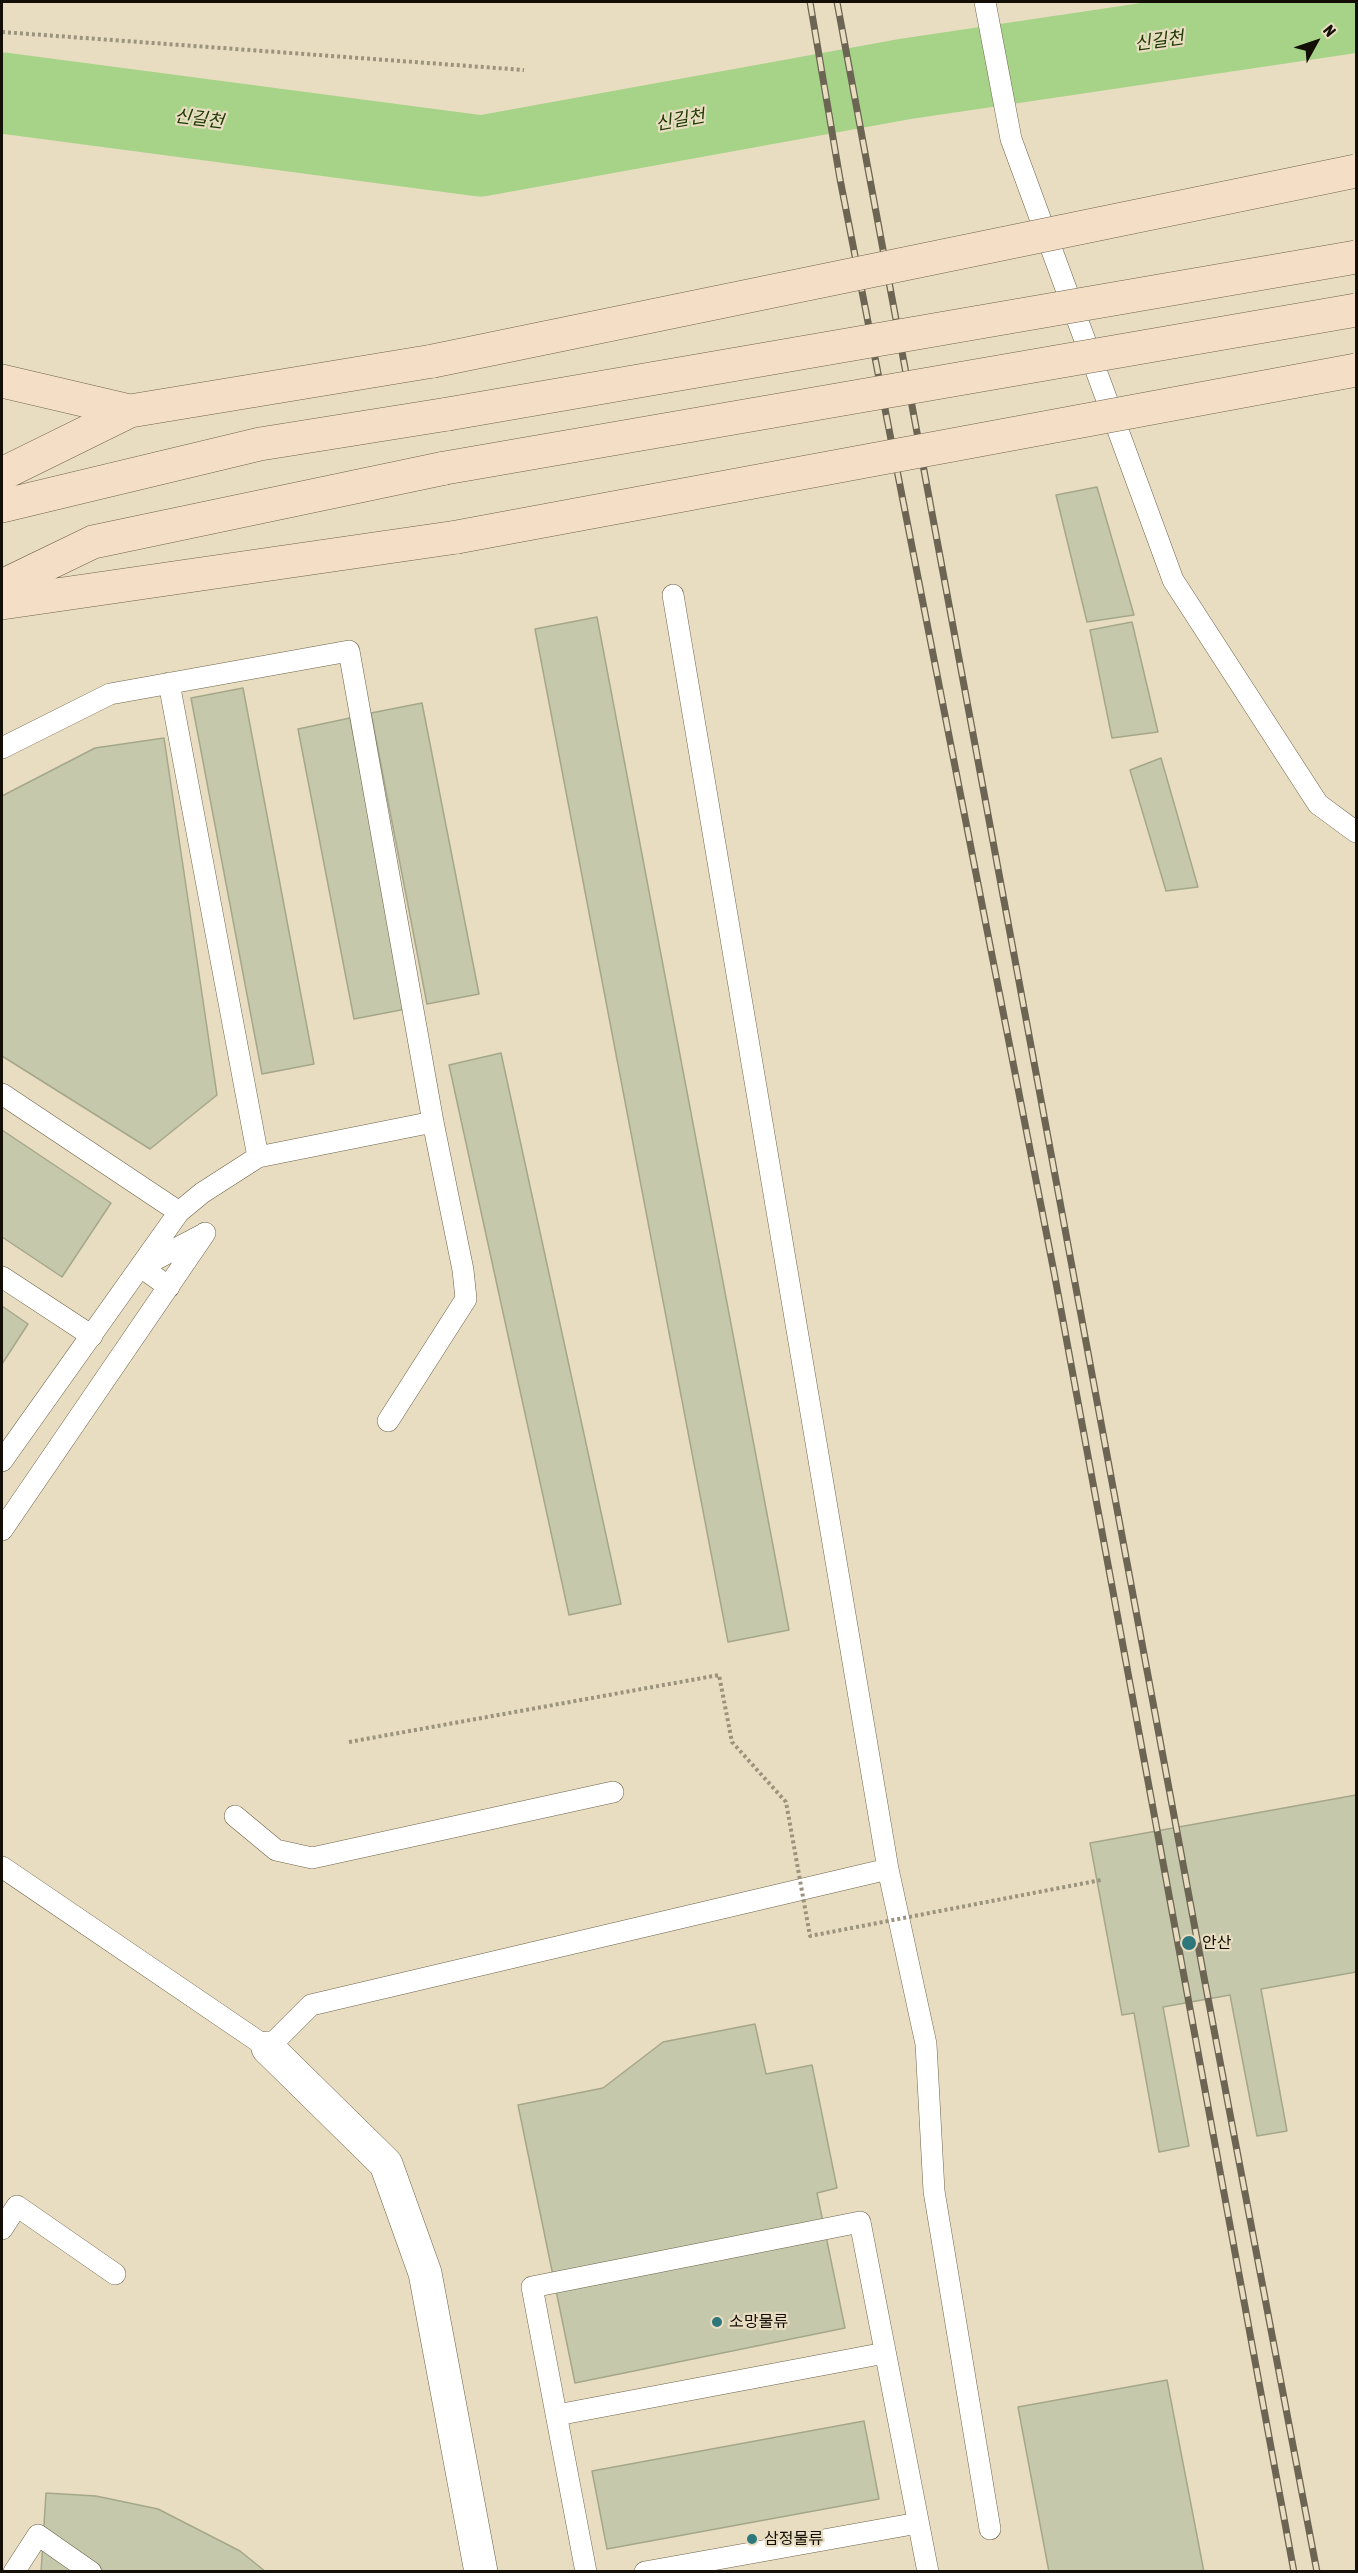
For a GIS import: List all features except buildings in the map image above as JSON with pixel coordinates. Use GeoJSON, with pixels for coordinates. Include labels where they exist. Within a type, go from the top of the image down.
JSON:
{"type":"FeatureCollection","features":[{"type":"Feature","properties":{"kind":"main road"},"geometry":{"type":"LineString","coordinates":[[7,470],[130,411],[433,361],[1356,171]]}},
{"type":"Feature","properties":{"kind":"main road"},"geometry":{"type":"LineString","coordinates":[[2,506],[260,444],[448,414],[1356,257]]}},
{"type":"Feature","properties":{"kind":"main road"},"geometry":{"type":"LineString","coordinates":[[2,586],[93,542],[445,468],[1356,310]]}},
{"type":"Feature","properties":{"kind":"main road"},"geometry":{"type":"LineString","coordinates":[[2,603],[457,537],[1356,370]]}},
{"type":"Feature","properties":{"kind":"main road"},"geometry":{"type":"LineString","coordinates":[[2,381],[130,411]]}},
{"type":"Feature","properties":{"kind":"street"},"geometry":{"type":"LineString","coordinates":[[268,2048],[386,2164],[425,2273],[481,2571]]}},
{"type":"Feature","properties":{"kind":"lane"},"geometry":{"type":"LineString","coordinates":[[987,9],[1011,139],[1173,580],[1318,804],[1356,832]]}},
{"type":"Feature","properties":{"kind":"lane"},"geometry":{"type":"LineString","coordinates":[[673,595],[888,1869],[926,2044],[934,2191],[990,2529]]}},
{"type":"Feature","properties":{"kind":"lane"},"geometry":{"type":"LineString","coordinates":[[2,747],[110,694],[349,651],[433,1122],[463,1270],[466,1299],[388,1421]]}},
{"type":"Feature","properties":{"kind":"lane"},"geometry":{"type":"LineString","coordinates":[[170,683],[258,1157]]}},
{"type":"Feature","properties":{"kind":"lane"},"geometry":{"type":"LineString","coordinates":[[2,1094],[179,1212]]}},
{"type":"Feature","properties":{"kind":"lane"},"geometry":{"type":"LineString","coordinates":[[4,1453],[92,1336],[179,1212],[236,1169],[258,1157],[433,1122]]}},
{"type":"Feature","properties":{"kind":"lane"},"geometry":{"type":"LineString","coordinates":[[2,1530],[206,1233],[141,1267]]}},
{"type":"Feature","properties":{"kind":"lane"},"geometry":{"type":"LineString","coordinates":[[141,1267],[168,1287]]}},
{"type":"Feature","properties":{"kind":"lane"},"geometry":{"type":"LineString","coordinates":[[2,1277],[92,1336]]}},
{"type":"Feature","properties":{"kind":"lane"},"geometry":{"type":"LineString","coordinates":[[235,1816],[276,1850],[312,1858],[613,1792]]}},
{"type":"Feature","properties":{"kind":"lane"},"geometry":{"type":"LineString","coordinates":[[2,1867],[268,2048],[311,2005],[888,1869]]}},
{"type":"Feature","properties":{"kind":"lane"},"geometry":{"type":"LineString","coordinates":[[2,2229],[17,2205],[115,2274]]}},
{"type":"Feature","properties":{"kind":"lane"},"geometry":{"type":"LineString","coordinates":[[586,2571],[532,2287],[860,2222],[928,2571]]}},
{"type":"Feature","properties":{"kind":"lane"},"geometry":{"type":"LineString","coordinates":[[557,2415],[885,2353]]}},
{"type":"Feature","properties":{"kind":"lane"},"geometry":{"type":"LineString","coordinates":[[645,2571],[918,2523]]}},
{"type":"Feature","properties":{"kind":"lane"},"geometry":{"type":"LineString","coordinates":[[14,2571],[38,2535],[91,2571]]}},
{"type":"Feature","properties":{"kind":"path"},"geometry":{"type":"LineString","coordinates":[[2,33],[524,70]]}},
{"type":"Feature","properties":{"kind":"path"},"geometry":{"type":"LineString","coordinates":[[349,1742],[718,1675],[732,1742],[786,1802],[810,1936],[1101,1880]]}},
{"type":"Feature","properties":{"kind":"waterway","name":"신길천"},"geometry":{"type":"LineString","coordinates":[[2,93],[481,156],[905,79],[1356,12]]}},
{"type":"Feature","properties":{"kind":"railway"},"geometry":{"type":"LineString","coordinates":[[810,2],[840,179],[1054,1272],[1294,2572]]}},
{"type":"Feature","properties":{"kind":"railway"},"geometry":{"type":"LineString","coordinates":[[837,2],[1204,1977],[1317,2572]]}},
{"type":"Feature","properties":{"kind":"place","name":"안산"},"geometry":{"type":"Point","coordinates":[1189,1943]}},
{"type":"Feature","properties":{"kind":"place","name":"소망물류"},"geometry":{"type":"Point","coordinates":[717,2322]}},
{"type":"Feature","properties":{"kind":"place","name":"삼정물류"},"geometry":{"type":"Point","coordinates":[752,2539]}}]}
